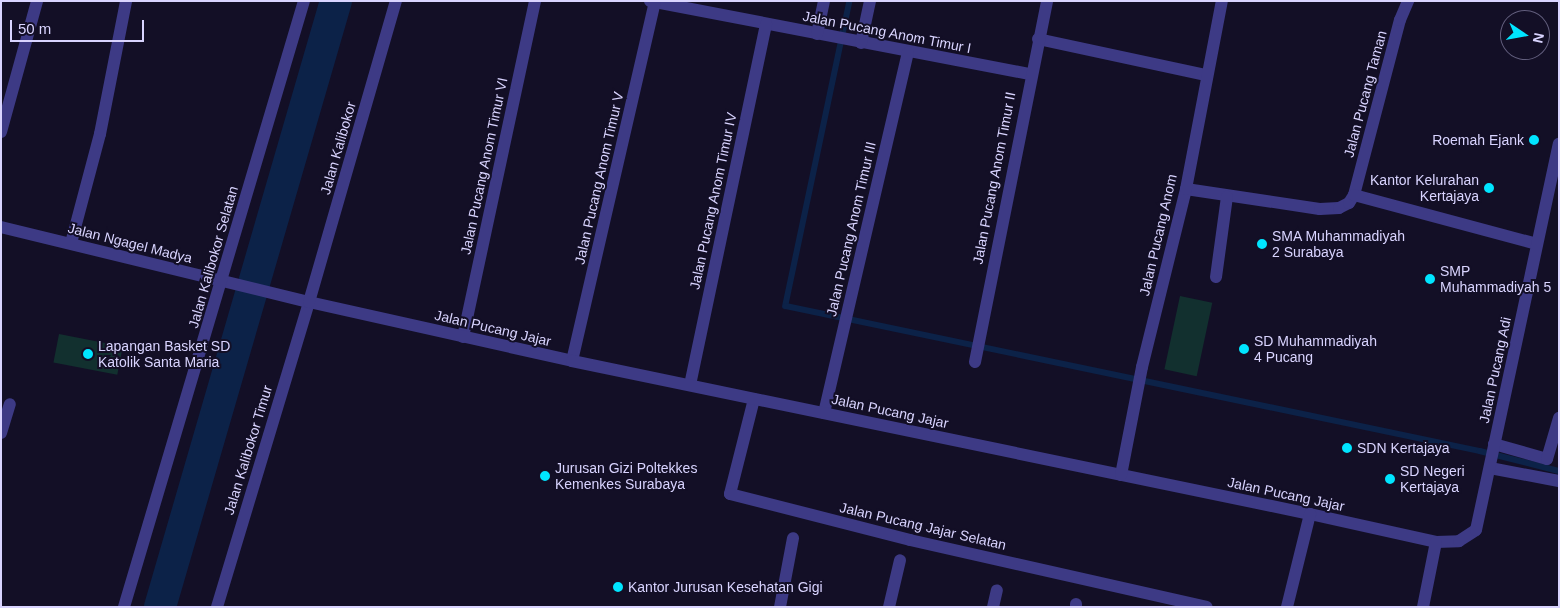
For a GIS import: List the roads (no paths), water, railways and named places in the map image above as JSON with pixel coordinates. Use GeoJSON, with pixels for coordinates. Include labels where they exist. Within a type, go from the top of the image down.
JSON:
{"type":"FeatureCollection","features":[{"type":"Feature","properties":{"kind":"street"},"geometry":{"type":"LineString","coordinates":[[1,132],[7,88],[37,1]]}},
{"type":"Feature","properties":{"kind":"street"},"geometry":{"type":"LineString","coordinates":[[71,243],[100,134],[126,1]]}},
{"type":"Feature","properties":{"kind":"street","name":"Jalan Kalibokor Selatan"},"geometry":{"type":"LineString","coordinates":[[124,607],[304,1]]}},
{"type":"Feature","properties":{"kind":"street","name":"Jalan Kalibokor"},"geometry":{"type":"LineString","coordinates":[[309,302],[396,1]]}},
{"type":"Feature","properties":{"kind":"street","name":"Jalan Pucang Anom Timur VI"},"geometry":{"type":"LineString","coordinates":[[462,337],[535,1]]}},
{"type":"Feature","properties":{"kind":"street"},"geometry":{"type":"LineString","coordinates":[[817,34],[824,1]]}},
{"type":"Feature","properties":{"kind":"street"},"geometry":{"type":"LineString","coordinates":[[857,42],[870,1]]}},
{"type":"Feature","properties":{"kind":"street","name":"Jalan Pucang Anom Timur II"},"geometry":{"type":"LineString","coordinates":[[975,362],[1030,74],[1047,1]]}},
{"type":"Feature","properties":{"kind":"street","name":"Jalan Pucang Anom"},"geometry":{"type":"LineString","coordinates":[[1121,475],[1142,367],[1186,189],[1206,75],[1222,1]]}},
{"type":"Feature","properties":{"kind":"street","name":"Jalan Pucang Taman"},"geometry":{"type":"LineString","coordinates":[[1354,195],[1400,20],[1408,1]]}},
{"type":"Feature","properties":{"kind":"street","name":"Jalan Pucang Anom Timur I"},"geometry":{"type":"LineString","coordinates":[[652,2],[674,4],[908,53],[1030,74]]}},
{"type":"Feature","properties":{"kind":"street","name":"Jalan Pucang Anom Timur V"},"geometry":{"type":"LineString","coordinates":[[572,361],[652,2]]}},
{"type":"Feature","properties":{"kind":"street","name":"Jalan Pucang Anom Timur IV"},"geometry":{"type":"LineString","coordinates":[[690,385],[766,24]]}},
{"type":"Feature","properties":{"kind":"street"},"geometry":{"type":"LineString","coordinates":[[1038,39],[1206,75]]}},
{"type":"Feature","properties":{"kind":"street","name":"Jalan Pucang Anom Timur III"},"geometry":{"type":"LineString","coordinates":[[824,413],[846,311],[908,53]]}},
{"type":"Feature","properties":{"kind":"street","name":"Jalan Pucang Adi"},"geometry":{"type":"LineString","coordinates":[[1465,539],[1478,524],[1559,144]]}},
{"type":"Feature","properties":{"kind":"street"},"geometry":{"type":"LineString","coordinates":[[1186,189],[1227,197],[1334,209],[1346,205],[1354,195],[1537,244]]}},
{"type":"Feature","properties":{"kind":"street"},"geometry":{"type":"LineString","coordinates":[[1216,277],[1227,197]]}},
{"type":"Feature","properties":{"kind":"street","name":"Jalan Ngagel Madya"},"geometry":{"type":"LineString","coordinates":[[1,227],[309,302]]}},
{"type":"Feature","properties":{"kind":"street","name":"Jalan Pucang Jajar"},"geometry":{"type":"LineString","coordinates":[[309,302],[572,361],[1310,514],[1436,542],[1465,539]]}},
{"type":"Feature","properties":{"kind":"street","name":"Jalan Kalibokor Timur"},"geometry":{"type":"LineString","coordinates":[[217,607],[309,302]]}},
{"type":"Feature","properties":{"kind":"street","name":"Jalan Pucang Jajar Selatan"},"geometry":{"type":"LineString","coordinates":[[754,399],[730,494],[910,540],[1207,607]]}},
{"type":"Feature","properties":{"kind":"street"},"geometry":{"type":"LineString","coordinates":[[1,433],[10,404]]}},
{"type":"Feature","properties":{"kind":"street"},"geometry":{"type":"LineString","coordinates":[[1492,457],[1546,459],[1559,418]]}},
{"type":"Feature","properties":{"kind":"street"},"geometry":{"type":"LineString","coordinates":[[1492,457],[1559,481]]}},
{"type":"Feature","properties":{"kind":"street"},"geometry":{"type":"LineString","coordinates":[[1287,607],[1310,514]]}},
{"type":"Feature","properties":{"kind":"street"},"geometry":{"type":"LineString","coordinates":[[780,607],[792,538]]}},
{"type":"Feature","properties":{"kind":"street"},"geometry":{"type":"LineString","coordinates":[[1423,607],[1436,542]]}},
{"type":"Feature","properties":{"kind":"street"},"geometry":{"type":"LineString","coordinates":[[889,607],[900,560]]}},
{"type":"Feature","properties":{"kind":"street"},"geometry":{"type":"LineString","coordinates":[[993,607],[997,590]]}},
{"type":"Feature","properties":{"kind":"waterway"},"geometry":{"type":"LineString","coordinates":[[160,607],[336,1]]}},
{"type":"Feature","properties":{"kind":"waterway"},"geometry":{"type":"LineString","coordinates":[[850,1],[786,306],[1480,451],[1559,471]]}},
{"type":"Feature","properties":{"kind":"place","name":"Roemah Ejank"},"geometry":{"type":"Point","coordinates":[1534,140]}},
{"type":"Feature","properties":{"kind":"place","name":"Kantor Kelurahan Kertajaya"},"geometry":{"type":"Point","coordinates":[1489,188]}},
{"type":"Feature","properties":{"kind":"place","name":"SMA Muhammadiyah 2 Surabaya"},"geometry":{"type":"Point","coordinates":[1262,244]}},
{"type":"Feature","properties":{"kind":"place","name":"SMP Muhammadiyah 5"},"geometry":{"type":"Point","coordinates":[1430,279]}},
{"type":"Feature","properties":{"kind":"place","name":"SD Muhammadiyah 4 Pucang"},"geometry":{"type":"Point","coordinates":[1244,349]}},
{"type":"Feature","properties":{"kind":"place","name":"Lapangan Basket SD Katolik Santa Maria"},"geometry":{"type":"Point","coordinates":[88,354]}},
{"type":"Feature","properties":{"kind":"place","name":"SDN Kertajaya"},"geometry":{"type":"Point","coordinates":[1347,448]}},
{"type":"Feature","properties":{"kind":"place","name":"Jurusan Gizi Poltekkes Kemenkes Surabaya"},"geometry":{"type":"Point","coordinates":[545,476]}},
{"type":"Feature","properties":{"kind":"place","name":"SD Negeri Kertajaya"},"geometry":{"type":"Point","coordinates":[1390,479]}},
{"type":"Feature","properties":{"kind":"place","name":"Kantor Jurusan Kesehatan Gigi"},"geometry":{"type":"Point","coordinates":[618,587]}}]}
